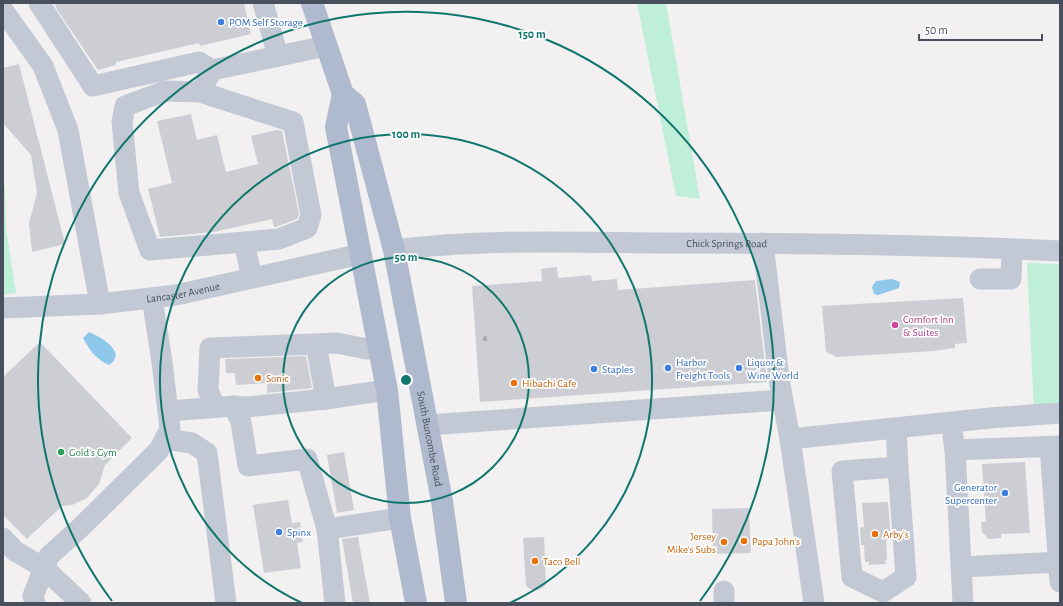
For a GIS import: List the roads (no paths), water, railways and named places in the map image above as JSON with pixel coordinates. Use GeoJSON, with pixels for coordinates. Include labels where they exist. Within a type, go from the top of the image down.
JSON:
{"type":"FeatureCollection","features":[{"type":"Feature","properties":{"kind":"main road","name":"South Buncombe Road"},"geometry":{"type":"LineString","coordinates":[[312,3],[343,94],[355,104],[394,250],[442,502],[456,603]]}},
{"type":"Feature","properties":{"kind":"main road"},"geometry":{"type":"LineString","coordinates":[[343,94],[336,127],[387,390],[400,518],[416,603]]}},
{"type":"Feature","properties":{"kind":"street"},"geometry":{"type":"LineString","coordinates":[[263,3],[278,56]]}},
{"type":"Feature","properties":{"kind":"street"},"geometry":{"type":"LineString","coordinates":[[38,4],[93,86],[199,62],[212,70],[326,46]]}},
{"type":"Feature","properties":{"kind":"street"},"geometry":{"type":"LineString","coordinates":[[3,10],[43,66],[68,130],[100,304]]}},
{"type":"Feature","properties":{"kind":"street"},"geometry":{"type":"LineString","coordinates":[[200,92],[212,70]]}},
{"type":"Feature","properties":{"kind":"street"},"geometry":{"type":"LineString","coordinates":[[165,91],[200,92],[293,122],[311,215],[307,228],[279,239],[150,250],[129,192],[122,122],[125,106],[165,91]]}},
{"type":"Feature","properties":{"kind":"street"},"geometry":{"type":"LineString","coordinates":[[244,242],[252,278]]}},
{"type":"Feature","properties":{"kind":"street","name":"Chick Springs Road"},"geometry":{"type":"LineString","coordinates":[[394,250],[457,243],[763,243],[945,245],[1060,251]]}},
{"type":"Feature","properties":{"kind":"street"},"geometry":{"type":"LineString","coordinates":[[763,243],[783,400],[814,603]]}},
{"type":"Feature","properties":{"kind":"street"},"geometry":{"type":"LineString","coordinates":[[980,279],[1011,278],[1012,248]]}},
{"type":"Feature","properties":{"kind":"street","name":"Lancaster Avenue"},"geometry":{"type":"LineString","coordinates":[[3,308],[100,304],[152,298],[361,254]]}},
{"type":"Feature","properties":{"kind":"street"},"geometry":{"type":"LineString","coordinates":[[35,603],[33,596],[49,556],[79,530],[159,450],[170,429],[152,298]]}},
{"type":"Feature","properties":{"kind":"street"},"geometry":{"type":"LineString","coordinates":[[335,603],[327,529],[307,459],[248,466],[241,422],[208,390],[210,348],[337,343],[367,350],[378,348]]}},
{"type":"Feature","properties":{"kind":"street"},"geometry":{"type":"LineString","coordinates":[[316,344],[326,399]]}},
{"type":"Feature","properties":{"kind":"street"},"geometry":{"type":"LineString","coordinates":[[168,412],[224,406],[246,407],[326,399],[387,390]]}},
{"type":"Feature","properties":{"kind":"street"},"geometry":{"type":"LineString","coordinates":[[427,425],[783,400]]}},
{"type":"Feature","properties":{"kind":"street"},"geometry":{"type":"LineString","coordinates":[[790,438],[1060,413]]}},
{"type":"Feature","properties":{"kind":"street"},"geometry":{"type":"LineString","coordinates":[[952,422],[955,450],[963,603]]}},
{"type":"Feature","properties":{"kind":"street"},"geometry":{"type":"LineString","coordinates":[[896,428],[906,577],[884,598],[852,577],[842,471],[898,467]]}},
{"type":"Feature","properties":{"kind":"street"},"geometry":{"type":"LineString","coordinates":[[165,439],[192,443],[207,453],[226,603]]}},
{"type":"Feature","properties":{"kind":"street"},"geometry":{"type":"LineString","coordinates":[[955,450],[1055,446],[1059,569],[961,567]]}},
{"type":"Feature","properties":{"kind":"street"},"geometry":{"type":"LineString","coordinates":[[327,529],[400,518]]}},
{"type":"Feature","properties":{"kind":"street"},"geometry":{"type":"LineString","coordinates":[[3,538],[15,551],[44,568],[81,603]]}},
{"type":"Feature","properties":{"kind":"water"},"geometry":{"type":"Polygon","coordinates":[[[892,279],[900,282],[899,288],[878,295],[874,294],[872,287],[876,281],[892,279]]]}},
{"type":"Feature","properties":{"kind":"water"},"geometry":{"type":"Polygon","coordinates":[[[89,332],[106,341],[114,350],[116,355],[114,360],[109,365],[97,357],[86,343],[83,338],[89,332]]]}},
{"type":"Feature","properties":{"kind":"place","name":"POM Self Storage"},"geometry":{"type":"Point","coordinates":[221,22]}},
{"type":"Feature","properties":{"kind":"place","name":"Comfort Inn & Suites"},"geometry":{"type":"Point","coordinates":[895,325]}},
{"type":"Feature","properties":{"kind":"place","name":"Harbor Freight Tools"},"geometry":{"type":"Point","coordinates":[668,368]}},
{"type":"Feature","properties":{"kind":"place","name":"Liquor & Wine World"},"geometry":{"type":"Point","coordinates":[739,368]}},
{"type":"Feature","properties":{"kind":"place","name":"Staples"},"geometry":{"type":"Point","coordinates":[594,369]}},
{"type":"Feature","properties":{"kind":"place","name":"Sonic"},"geometry":{"type":"Point","coordinates":[258,378]}},
{"type":"Feature","properties":{"kind":"place","name":"Hibachi Cafe"},"geometry":{"type":"Point","coordinates":[514,383]}},
{"type":"Feature","properties":{"kind":"place","name":"Gold's Gym"},"geometry":{"type":"Point","coordinates":[61,452]}},
{"type":"Feature","properties":{"kind":"place","name":"Generator Supercenter"},"geometry":{"type":"Point","coordinates":[1005,493]}},
{"type":"Feature","properties":{"kind":"place","name":"Spinx"},"geometry":{"type":"Point","coordinates":[279,532]}},
{"type":"Feature","properties":{"kind":"place","name":"Arby's"},"geometry":{"type":"Point","coordinates":[875,534]}},
{"type":"Feature","properties":{"kind":"place","name":"Papa John's"},"geometry":{"type":"Point","coordinates":[744,541]}},
{"type":"Feature","properties":{"kind":"place","name":"Jersey Mike's Subs"},"geometry":{"type":"Point","coordinates":[724,542]}},
{"type":"Feature","properties":{"kind":"place","name":"Taco Bell"},"geometry":{"type":"Point","coordinates":[535,561]}}]}
